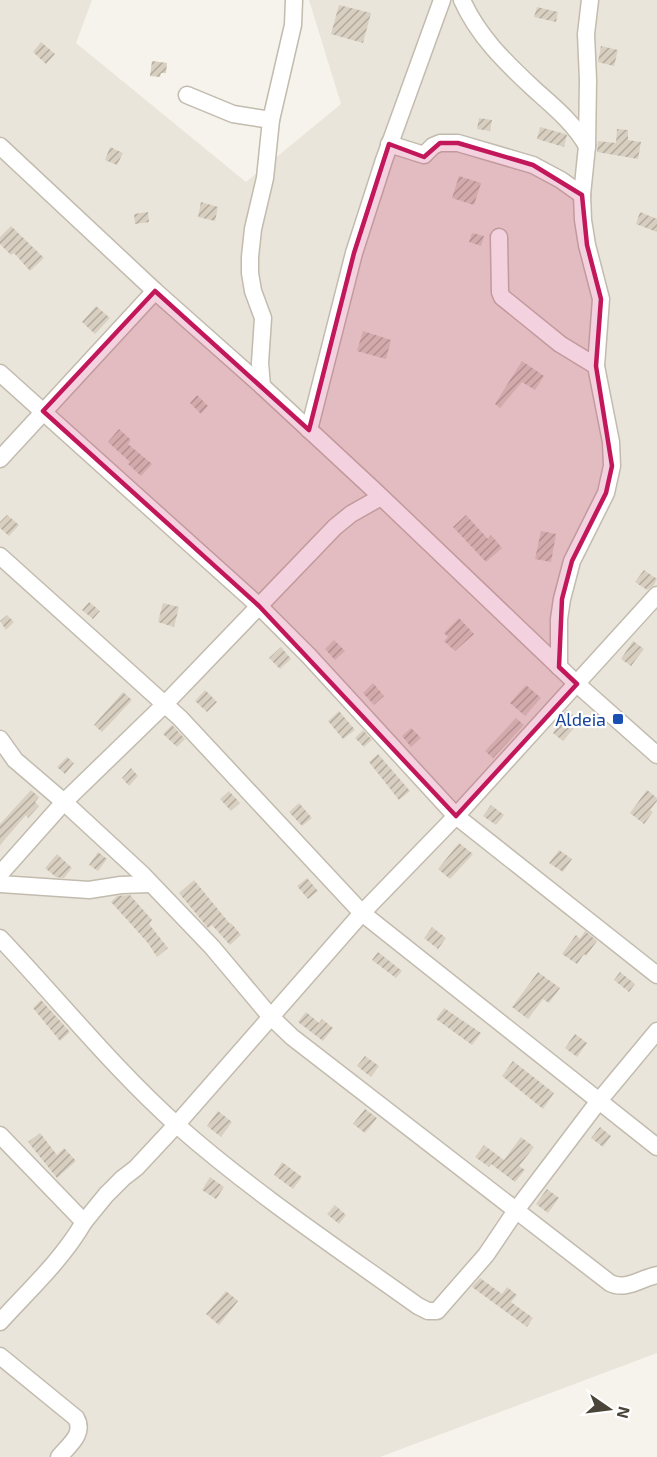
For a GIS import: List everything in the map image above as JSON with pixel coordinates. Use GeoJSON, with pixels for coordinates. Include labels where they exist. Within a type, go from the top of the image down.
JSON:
{"type":"FeatureCollection","features":[{"type":"Feature","properties":{"kind":"street"},"geometry":{"type":"LineString","coordinates":[[262,386],[260,363],[263,318],[253,291],[250,257],[253,229],[266,178],[271,120],[292,25],[294,0]]}},
{"type":"Feature","properties":{"kind":"street"},"geometry":{"type":"LineString","coordinates":[[309,430],[354,253],[389,144],[442,0]]}},
{"type":"Feature","properties":{"kind":"street"},"geometry":{"type":"LineString","coordinates":[[462,0],[468,13],[501,58],[568,119],[587,146]]}},
{"type":"Feature","properties":{"kind":"street"},"geometry":{"type":"LineString","coordinates":[[559,667],[559,619],[572,561],[606,493],[612,466],[611,442],[596,366],[601,299],[583,220],[582,195],[587,146],[586,34],[590,0]]}},
{"type":"Feature","properties":{"kind":"street"},"geometry":{"type":"LineString","coordinates":[[187,95],[233,114],[271,120]]}},
{"type":"Feature","properties":{"kind":"street"},"geometry":{"type":"LineString","coordinates":[[389,144],[424,155],[440,143],[458,143],[532,165],[582,195]]}},
{"type":"Feature","properties":{"kind":"street"},"geometry":{"type":"LineString","coordinates":[[0,146],[155,291],[262,386],[577,684],[657,755]]}},
{"type":"Feature","properties":{"kind":"street"},"geometry":{"type":"LineString","coordinates":[[500,237],[500,292],[502,297],[560,344],[596,366]]}},
{"type":"Feature","properties":{"kind":"street"},"geometry":{"type":"LineString","coordinates":[[0,459],[155,291]]}},
{"type":"Feature","properties":{"kind":"street"},"geometry":{"type":"LineString","coordinates":[[0,374],[259,606],[308,654],[456,816],[657,975]]}},
{"type":"Feature","properties":{"kind":"street"},"geometry":{"type":"LineString","coordinates":[[0,873],[64,802],[164,705],[334,527],[351,514],[381,497]]}},
{"type":"Feature","properties":{"kind":"street"},"geometry":{"type":"LineString","coordinates":[[0,556],[180,718],[362,913],[657,1147]]}},
{"type":"Feature","properties":{"kind":"street"},"geometry":{"type":"LineString","coordinates":[[0,1322],[53,1265],[106,1195],[136,1168],[177,1124],[362,913],[456,816],[657,596]]}},
{"type":"Feature","properties":{"kind":"street"},"geometry":{"type":"LineString","coordinates":[[0,739],[15,760],[64,802],[212,947],[270,1016],[292,1037],[617,1286],[626,1287],[657,1275]]}},
{"type":"Feature","properties":{"kind":"street"},"geometry":{"type":"LineString","coordinates":[[0,884],[89,890],[121,885],[150,884]]}},
{"type":"Feature","properties":{"kind":"street"},"geometry":{"type":"LineString","coordinates":[[0,938],[92,1038],[177,1124],[280,1207],[428,1311],[437,1311],[481,1262],[517,1209],[598,1102],[657,1031]]}},
{"type":"Feature","properties":{"kind":"street"},"geometry":{"type":"LineString","coordinates":[[0,1135],[84,1222]]}},
{"type":"Feature","properties":{"kind":"street"},"geometry":{"type":"LineString","coordinates":[[0,1356],[76,1418],[80,1424],[79,1432],[59,1457]]}},
{"type":"Feature","properties":{"kind":"highlighted area"},"geometry":{"type":"Polygon","coordinates":[[[440,143],[458,143],[533,165],[582,195],[587,245],[601,299],[596,366],[612,466],[606,493],[572,561],[562,599],[559,667],[577,684],[456,816],[259,606],[43,411],[155,291],[309,430],[354,253],[389,144],[424,157],[440,143]]]}},
{"type":"Feature","properties":{"kind":"shaded area"},"geometry":{"type":"Polygon","coordinates":[[[0,0],[92,0],[76,43],[246,182],[341,104],[309,0],[657,0],[657,1353],[380,1457],[0,1457],[0,0]]]}},
{"type":"Feature","properties":{"kind":"building"},"geometry":{"type":"Polygon","coordinates":[[[339,5],[371,13],[363,43],[331,34],[339,5]]]}},
{"type":"Feature","properties":{"kind":"building"},"geometry":{"type":"Polygon","coordinates":[[[537,7],[558,12],[556,22],[534,17],[537,7]]]}},
{"type":"Feature","properties":{"kind":"building"},"geometry":{"type":"Polygon","coordinates":[[[41,42],[55,54],[46,64],[33,52],[41,42]]]}},
{"type":"Feature","properties":{"kind":"building"},"geometry":{"type":"Polygon","coordinates":[[[601,46],[618,50],[614,66],[598,62],[601,46]]]}},
{"type":"Feature","properties":{"kind":"building"},"geometry":{"type":"Polygon","coordinates":[[[152,61],[167,63],[166,73],[161,73],[160,77],[150,76],[152,61]]]}},
{"type":"Feature","properties":{"kind":"building"},"geometry":{"type":"Polygon","coordinates":[[[479,118],[492,120],[490,131],[477,129],[479,118]]]}},
{"type":"Feature","properties":{"kind":"building"},"geometry":{"type":"Polygon","coordinates":[[[540,127],[567,135],[564,147],[537,139],[540,127]]]}},
{"type":"Feature","properties":{"kind":"building"},"geometry":{"type":"Polygon","coordinates":[[[617,129],[628,130],[628,140],[641,142],[638,159],[597,152],[598,141],[616,143],[617,129]]]}},
{"type":"Feature","properties":{"kind":"building"},"geometry":{"type":"Polygon","coordinates":[[[110,147],[123,153],[117,165],[105,160],[110,147]]]}},
{"type":"Feature","properties":{"kind":"building"},"geometry":{"type":"Polygon","coordinates":[[[459,176],[481,183],[474,205],[452,198],[459,176]]]}},
{"type":"Feature","properties":{"kind":"building"},"geometry":{"type":"Polygon","coordinates":[[[201,202],[218,207],[215,221],[198,217],[201,202]]]}},
{"type":"Feature","properties":{"kind":"building"},"geometry":{"type":"Polygon","coordinates":[[[148,212],[149,222],[135,224],[134,214],[148,212]]]}},
{"type":"Feature","properties":{"kind":"building"},"geometry":{"type":"Polygon","coordinates":[[[640,212],[657,219],[657,232],[636,224],[640,212]]]}},
{"type":"Feature","properties":{"kind":"building"},"geometry":{"type":"Polygon","coordinates":[[[11,226],[44,258],[30,271],[14,253],[11,255],[0,244],[0,237],[11,226]]]}},
{"type":"Feature","properties":{"kind":"building"},"geometry":{"type":"Polygon","coordinates":[[[472,233],[484,236],[481,246],[469,242],[472,233]]]}},
{"type":"Feature","properties":{"kind":"building"},"geometry":{"type":"Polygon","coordinates":[[[96,306],[110,318],[95,334],[82,322],[96,306]]]}},
{"type":"Feature","properties":{"kind":"building"},"geometry":{"type":"Polygon","coordinates":[[[363,331],[391,340],[386,359],[357,351],[363,331]]]}},
{"type":"Feature","properties":{"kind":"building"},"geometry":{"type":"Polygon","coordinates":[[[522,361],[544,376],[535,390],[522,382],[500,408],[495,404],[522,361]]]}},
{"type":"Feature","properties":{"kind":"building"},"geometry":{"type":"Polygon","coordinates":[[[197,395],[208,406],[201,414],[190,403],[197,395]]]}},
{"type":"Feature","properties":{"kind":"building"},"geometry":{"type":"Polygon","coordinates":[[[119,429],[131,440],[128,444],[152,464],[141,476],[128,464],[130,462],[108,442],[119,429]]]}},
{"type":"Feature","properties":{"kind":"building"},"geometry":{"type":"Polygon","coordinates":[[[7,515],[19,525],[9,536],[0,528],[0,522],[7,515]]]}},
{"type":"Feature","properties":{"kind":"building"},"geometry":{"type":"Polygon","coordinates":[[[466,515],[488,539],[491,535],[502,548],[486,562],[453,527],[466,515]]]}},
{"type":"Feature","properties":{"kind":"building"},"geometry":{"type":"Polygon","coordinates":[[[541,531],[556,534],[551,562],[535,559],[541,531]]]}},
{"type":"Feature","properties":{"kind":"building"},"geometry":{"type":"Polygon","coordinates":[[[644,570],[657,579],[654,585],[647,590],[635,582],[644,570]]]}},
{"type":"Feature","properties":{"kind":"building"},"geometry":{"type":"Polygon","coordinates":[[[89,602],[100,611],[93,619],[82,610],[89,602]]]}},
{"type":"Feature","properties":{"kind":"building"},"geometry":{"type":"Polygon","coordinates":[[[163,603],[179,607],[174,627],[158,622],[163,603]]]}},
{"type":"Feature","properties":{"kind":"building"},"geometry":{"type":"Polygon","coordinates":[[[7,615],[14,622],[6,630],[0,621],[7,615]]]}},
{"type":"Feature","properties":{"kind":"building"},"geometry":{"type":"Polygon","coordinates":[[[459,618],[474,634],[455,651],[444,641],[448,637],[444,633],[459,618]]]}},
{"type":"Feature","properties":{"kind":"building"},"geometry":{"type":"Polygon","coordinates":[[[334,640],[345,651],[335,660],[325,649],[334,640]]]}},
{"type":"Feature","properties":{"kind":"building"},"geometry":{"type":"Polygon","coordinates":[[[633,641],[644,649],[631,666],[621,659],[633,641]]]}},
{"type":"Feature","properties":{"kind":"building"},"geometry":{"type":"Polygon","coordinates":[[[281,647],[291,659],[280,669],[269,658],[281,647]]]}},
{"type":"Feature","properties":{"kind":"building"},"geometry":{"type":"Polygon","coordinates":[[[373,683],[384,696],[374,705],[363,693],[373,683]]]}},
{"type":"Feature","properties":{"kind":"building"},"geometry":{"type":"Polygon","coordinates":[[[526,685],[541,698],[525,716],[510,703],[526,685]]]}},
{"type":"Feature","properties":{"kind":"building"},"geometry":{"type":"Polygon","coordinates":[[[205,690],[217,702],[207,712],[195,701],[205,690]]]}},
{"type":"Feature","properties":{"kind":"building"},"geometry":{"type":"Polygon","coordinates":[[[123,692],[132,700],[102,732],[94,725],[123,692]]]}},
{"type":"Feature","properties":{"kind":"building"},"geometry":{"type":"Polygon","coordinates":[[[567,710],[580,721],[563,741],[553,733],[560,724],[556,721],[567,710]]]}},
{"type":"Feature","properties":{"kind":"building"},"geometry":{"type":"Polygon","coordinates":[[[339,711],[355,730],[343,739],[328,721],[339,711]]]}},
{"type":"Feature","properties":{"kind":"building"},"geometry":{"type":"Polygon","coordinates":[[[516,718],[524,725],[493,758],[485,751],[516,718]]]}},
{"type":"Feature","properties":{"kind":"building"},"geometry":{"type":"Polygon","coordinates":[[[172,725],[185,739],[177,747],[163,734],[172,725]]]}},
{"type":"Feature","properties":{"kind":"building"},"geometry":{"type":"Polygon","coordinates":[[[411,728],[421,738],[411,747],[402,736],[411,728]]]}},
{"type":"Feature","properties":{"kind":"building"},"geometry":{"type":"Polygon","coordinates":[[[363,730],[372,740],[364,747],[355,738],[363,730]]]}},
{"type":"Feature","properties":{"kind":"building"},"geometry":{"type":"Polygon","coordinates":[[[378,754],[410,791],[399,800],[369,762],[378,754]]]}},
{"type":"Feature","properties":{"kind":"building"},"geometry":{"type":"Polygon","coordinates":[[[67,757],[74,763],[65,774],[57,767],[67,757]]]}},
{"type":"Feature","properties":{"kind":"building"},"geometry":{"type":"Polygon","coordinates":[[[131,768],[138,776],[129,786],[122,778],[131,768]]]}},
{"type":"Feature","properties":{"kind":"building"},"geometry":{"type":"Polygon","coordinates":[[[31,790],[39,797],[35,802],[39,806],[28,818],[26,815],[0,845],[0,824],[31,790]]]}},
{"type":"Feature","properties":{"kind":"building"},"geometry":{"type":"Polygon","coordinates":[[[647,790],[657,798],[657,801],[650,810],[653,812],[644,824],[630,813],[647,790]]]}},
{"type":"Feature","properties":{"kind":"building"},"geometry":{"type":"Polygon","coordinates":[[[229,791],[240,803],[231,811],[220,799],[229,791]]]}},
{"type":"Feature","properties":{"kind":"building"},"geometry":{"type":"Polygon","coordinates":[[[299,803],[312,818],[302,826],[289,812],[299,803]]]}},
{"type":"Feature","properties":{"kind":"building"},"geometry":{"type":"Polygon","coordinates":[[[491,805],[504,815],[496,825],[483,816],[491,805]]]}},
{"type":"Feature","properties":{"kind":"building"},"geometry":{"type":"Polygon","coordinates":[[[459,843],[473,854],[450,879],[438,869],[459,843]]]}},
{"type":"Feature","properties":{"kind":"building"},"geometry":{"type":"Polygon","coordinates":[[[559,850],[572,859],[563,872],[549,863],[559,850]]]}},
{"type":"Feature","properties":{"kind":"building"},"geometry":{"type":"Polygon","coordinates":[[[98,852],[107,859],[98,871],[89,865],[98,852]]]}},
{"type":"Feature","properties":{"kind":"building"},"geometry":{"type":"Polygon","coordinates":[[[57,854],[72,868],[64,878],[56,877],[45,868],[57,854]]]}},
{"type":"Feature","properties":{"kind":"building"},"geometry":{"type":"Polygon","coordinates":[[[307,878],[318,891],[308,899],[297,886],[307,878]]]}},
{"type":"Feature","properties":{"kind":"building"},"geometry":{"type":"Polygon","coordinates":[[[194,880],[241,935],[230,945],[212,925],[208,928],[179,893],[194,880]]]}},
{"type":"Feature","properties":{"kind":"building"},"geometry":{"type":"Polygon","coordinates":[[[130,895],[152,920],[149,924],[168,948],[157,957],[148,943],[111,902],[117,896],[130,895]]]}},
{"type":"Feature","properties":{"kind":"building"},"geometry":{"type":"Polygon","coordinates":[[[432,927],[446,938],[438,949],[424,938],[432,927]]]}},
{"type":"Feature","properties":{"kind":"building"},"geometry":{"type":"Polygon","coordinates":[[[585,931],[597,941],[577,964],[562,954],[576,935],[580,939],[585,931]]]}},
{"type":"Feature","properties":{"kind":"building"},"geometry":{"type":"Polygon","coordinates":[[[378,952],[402,971],[396,978],[372,960],[378,952]]]}},
{"type":"Feature","properties":{"kind":"building"},"geometry":{"type":"Polygon","coordinates":[[[538,972],[560,988],[549,1003],[543,999],[528,1019],[512,1007],[538,972]]]}},
{"type":"Feature","properties":{"kind":"building"},"geometry":{"type":"Polygon","coordinates":[[[620,972],[635,984],[629,992],[614,980],[620,972]]]}},
{"type":"Feature","properties":{"kind":"building"},"geometry":{"type":"Polygon","coordinates":[[[41,1000],[70,1032],[60,1041],[33,1008],[41,1000]]]}},
{"type":"Feature","properties":{"kind":"building"},"geometry":{"type":"Polygon","coordinates":[[[444,1008],[481,1033],[472,1045],[436,1019],[444,1008]]]}},
{"type":"Feature","properties":{"kind":"building"},"geometry":{"type":"Polygon","coordinates":[[[306,1012],[319,1023],[322,1019],[333,1028],[323,1041],[298,1022],[306,1012]]]}},
{"type":"Feature","properties":{"kind":"building"},"geometry":{"type":"Polygon","coordinates":[[[575,1034],[587,1043],[577,1057],[565,1048],[575,1034]]]}},
{"type":"Feature","properties":{"kind":"building"},"geometry":{"type":"Polygon","coordinates":[[[365,1056],[379,1066],[371,1077],[357,1066],[365,1056]]]}},
{"type":"Feature","properties":{"kind":"building"},"geometry":{"type":"Polygon","coordinates":[[[513,1061],[554,1093],[543,1109],[502,1076],[513,1061]]]}},
{"type":"Feature","properties":{"kind":"building"},"geometry":{"type":"Polygon","coordinates":[[[365,1109],[377,1118],[365,1133],[353,1124],[365,1109]]]}},
{"type":"Feature","properties":{"kind":"building"},"geometry":{"type":"Polygon","coordinates":[[[218,1111],[232,1122],[221,1137],[207,1126],[218,1111]]]}},
{"type":"Feature","properties":{"kind":"building"},"geometry":{"type":"Polygon","coordinates":[[[600,1127],[611,1136],[603,1147],[591,1138],[600,1127]]]}},
{"type":"Feature","properties":{"kind":"building"},"geometry":{"type":"Polygon","coordinates":[[[40,1133],[57,1155],[64,1148],[76,1161],[57,1178],[28,1142],[40,1133]]]}},
{"type":"Feature","properties":{"kind":"building"},"geometry":{"type":"Polygon","coordinates":[[[521,1137],[534,1147],[519,1166],[525,1170],[515,1182],[491,1164],[489,1167],[475,1157],[484,1145],[504,1160],[521,1137]]]}},
{"type":"Feature","properties":{"kind":"building"},"geometry":{"type":"Polygon","coordinates":[[[282,1162],[302,1177],[293,1189],[274,1175],[282,1162]]]}},
{"type":"Feature","properties":{"kind":"building"},"geometry":{"type":"Polygon","coordinates":[[[210,1177],[224,1187],[216,1199],[202,1190],[210,1177]]]}},
{"type":"Feature","properties":{"kind":"building"},"geometry":{"type":"Polygon","coordinates":[[[547,1189],[559,1198],[548,1213],[536,1204],[547,1189]]]}},
{"type":"Feature","properties":{"kind":"building"},"geometry":{"type":"Polygon","coordinates":[[[335,1205],[346,1215],[339,1224],[327,1214],[335,1205]]]}},
{"type":"Feature","properties":{"kind":"building"},"geometry":{"type":"Polygon","coordinates":[[[480,1278],[502,1294],[507,1287],[517,1295],[511,1302],[533,1318],[527,1327],[472,1287],[480,1278]]]}},
{"type":"Feature","properties":{"kind":"building"},"geometry":{"type":"Polygon","coordinates":[[[226,1291],[238,1301],[219,1325],[206,1314],[226,1291]]]}},
{"type":"Feature","properties":{"kind":"place","name":"Aldeia"},"geometry":{"type":"Point","coordinates":[618,719]}}]}
